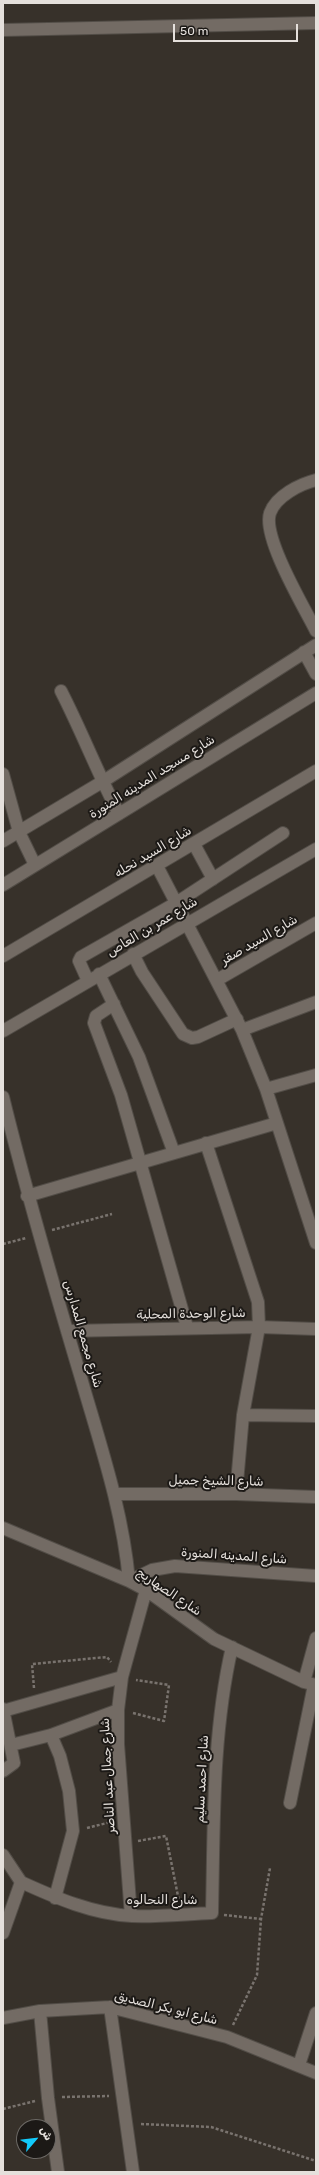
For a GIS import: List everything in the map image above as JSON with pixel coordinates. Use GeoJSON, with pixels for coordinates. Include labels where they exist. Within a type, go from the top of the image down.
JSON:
{"type":"FeatureCollection","features":[{"type":"Feature","properties":{"kind":"street"},"geometry":{"type":"LineString","coordinates":[[3,30],[316,23]]}},
{"type":"Feature","properties":{"kind":"street"},"geometry":{"type":"LineString","coordinates":[[316,480],[284,495],[276,502],[270,513],[268,526],[279,557],[316,631]]}},
{"type":"Feature","properties":{"kind":"street"},"geometry":{"type":"LineString","coordinates":[[3,841],[102,782],[316,645]]}},
{"type":"Feature","properties":{"kind":"street"},"geometry":{"type":"LineString","coordinates":[[304,652],[316,674]]}},
{"type":"Feature","properties":{"kind":"street"},"geometry":{"type":"LineString","coordinates":[[61,691],[85,738],[102,782],[119,814]]}},
{"type":"Feature","properties":{"kind":"street","name":"شارع مسجد المدينه المنورة"},"geometry":{"type":"LineString","coordinates":[[3,885],[316,693]]}},
{"type":"Feature","properties":{"kind":"street","name":"شارع السيد نحله"},"geometry":{"type":"LineString","coordinates":[[3,956],[316,771]]}},
{"type":"Feature","properties":{"kind":"street"},"geometry":{"type":"LineString","coordinates":[[3,774],[19,832],[35,865]]}},
{"type":"Feature","properties":{"kind":"street"},"geometry":{"type":"LineString","coordinates":[[88,981],[80,966],[79,961],[81,957],[176,903],[284,833]]}},
{"type":"Feature","properties":{"kind":"street"},"geometry":{"type":"LineString","coordinates":[[194,844],[213,879]]}},
{"type":"Feature","properties":{"kind":"street","name":"شارع عمر بن العاص"},"geometry":{"type":"LineString","coordinates":[[3,1031],[186,923],[316,849]]}},
{"type":"Feature","properties":{"kind":"street"},"geometry":{"type":"LineString","coordinates":[[157,866],[239,1024],[266,1089],[316,1243]]}},
{"type":"Feature","properties":{"kind":"street","name":"شارع السيد صقر"},"geometry":{"type":"LineString","coordinates":[[217,980],[316,923]]}},
{"type":"Feature","properties":{"kind":"street"},"geometry":{"type":"LineString","coordinates":[[133,954],[142,972],[183,1034],[192,1038],[316,1002]]}},
{"type":"Feature","properties":{"kind":"street"},"geometry":{"type":"LineString","coordinates":[[99,974],[139,1057],[174,1152]]}},
{"type":"Feature","properties":{"kind":"street"},"geometry":{"type":"LineString","coordinates":[[114,1004],[96,1016],[94,1023],[121,1095],[187,1327]]}},
{"type":"Feature","properties":{"kind":"street"},"geometry":{"type":"LineString","coordinates":[[266,1089],[316,1075]]}},
{"type":"Feature","properties":{"kind":"street","name":"شارع مجمع المدارس"},"geometry":{"type":"LineString","coordinates":[[3,1097],[28,1196],[115,1494],[126,1549],[129,1581]]}},
{"type":"Feature","properties":{"kind":"street"},"geometry":{"type":"LineString","coordinates":[[28,1196],[277,1123]]}},
{"type":"Feature","properties":{"kind":"street"},"geometry":{"type":"LineString","coordinates":[[206,1143],[258,1302],[259,1326],[243,1415],[236,1494]]}},
{"type":"Feature","properties":{"kind":"street","name":"شارع الوحدة المحلية"},"geometry":{"type":"LineString","coordinates":[[67,1331],[259,1326],[316,1329]]}},
{"type":"Feature","properties":{"kind":"street"},"geometry":{"type":"LineString","coordinates":[[243,1415],[316,1416]]}},
{"type":"Feature","properties":{"kind":"street","name":"شارع الشيخ جميل"},"geometry":{"type":"LineString","coordinates":[[115,1494],[236,1494],[316,1497]]}},
{"type":"Feature","properties":{"kind":"street","name":"شارع الصهاريج"},"geometry":{"type":"LineString","coordinates":[[4,1530],[129,1581],[146,1590],[191,1624],[232,1647],[312,1684]]}},
{"type":"Feature","properties":{"kind":"street","name":"شارع المدينه المنورة"},"geometry":{"type":"LineString","coordinates":[[129,1581],[152,1570],[174,1566],[316,1576]]}},
{"type":"Feature","properties":{"kind":"street","name":"شارع جمال عبد الناصر"},"geometry":{"type":"LineString","coordinates":[[131,1916],[118,1744],[118,1710],[122,1677],[146,1590]]}},
{"type":"Feature","properties":{"kind":"street"},"geometry":{"type":"LineString","coordinates":[[290,1803],[312,1684],[316,1638]]}},
{"type":"Feature","properties":{"kind":"street","name":"شارع احمد سليم"},"geometry":{"type":"LineString","coordinates":[[212,1913],[214,1787],[224,1681],[232,1647]]}},
{"type":"Feature","properties":{"kind":"street"},"geometry":{"type":"LineString","coordinates":[[3,1771],[14,1764],[3,1710],[122,1677]]}},
{"type":"Feature","properties":{"kind":"street"},"geometry":{"type":"LineString","coordinates":[[11,1745],[51,1735],[118,1710]]}},
{"type":"Feature","properties":{"kind":"street"},"geometry":{"type":"LineString","coordinates":[[51,1735],[60,1756],[69,1792],[73,1831],[55,1898]]}},
{"type":"Feature","properties":{"kind":"street"},"geometry":{"type":"LineString","coordinates":[[3,1855],[21,1882],[3,1933]]}},
{"type":"Feature","properties":{"kind":"street","name":"شارع النحالوه"},"geometry":{"type":"LineString","coordinates":[[21,1882],[55,1898],[92,1909],[131,1916],[212,1913]]}},
{"type":"Feature","properties":{"kind":"street"},"geometry":{"type":"LineString","coordinates":[[110,2007],[133,2172]]}},
{"type":"Feature","properties":{"kind":"street","name":"شارع ابو بكر الصديق"},"geometry":{"type":"LineString","coordinates":[[3,2018],[40,2011],[110,2007],[227,2037],[316,2073]]}},
{"type":"Feature","properties":{"kind":"street"},"geometry":{"type":"LineString","coordinates":[[40,2011],[48,2098],[58,2172]]}},
{"type":"Feature","properties":{"kind":"street"},"geometry":{"type":"LineString","coordinates":[[299,2065],[316,2013]]}},
{"type":"Feature","properties":{"kind":"path"},"geometry":{"type":"LineString","coordinates":[[3,1244],[112,1214]]}},
{"type":"Feature","properties":{"kind":"path"},"geometry":{"type":"LineString","coordinates":[[36,1701],[32,1664],[107,1657],[122,1677],[169,1686],[164,1721],[118,1710]]}},
{"type":"Feature","properties":{"kind":"path"},"geometry":{"type":"LineString","coordinates":[[73,1831],[123,1820]]}},
{"type":"Feature","properties":{"kind":"path"},"geometry":{"type":"LineString","coordinates":[[126,1843],[166,1836],[182,1915]]}},
{"type":"Feature","properties":{"kind":"path"},"geometry":{"type":"LineString","coordinates":[[227,2037],[258,1975],[262,1919],[270,1868]]}},
{"type":"Feature","properties":{"kind":"path"},"geometry":{"type":"LineString","coordinates":[[212,1913],[262,1919]]}},
{"type":"Feature","properties":{"kind":"path"},"geometry":{"type":"LineString","coordinates":[[3,2109],[48,2098],[123,2095]]}},
{"type":"Feature","properties":{"kind":"path"},"geometry":{"type":"LineString","coordinates":[[140,2124],[211,2127],[316,2161]]}}]}
